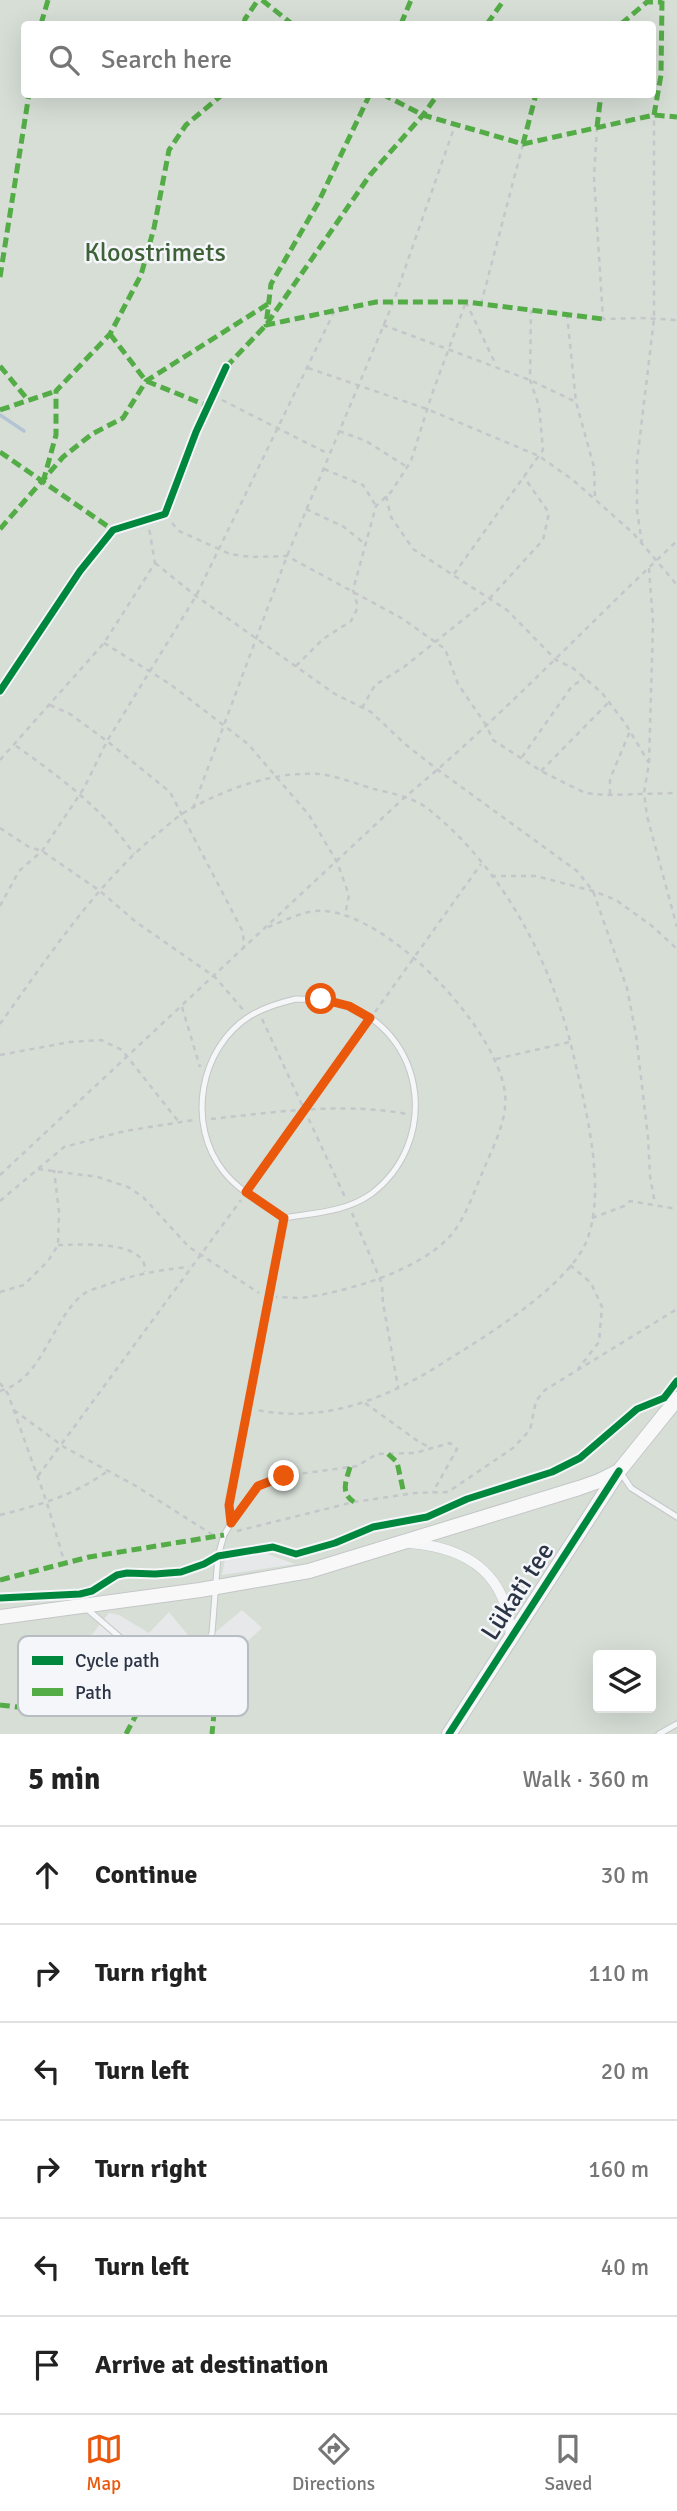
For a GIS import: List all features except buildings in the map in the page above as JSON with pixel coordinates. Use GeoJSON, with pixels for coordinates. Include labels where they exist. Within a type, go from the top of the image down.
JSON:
{"type":"FeatureCollection","features":[{"type":"Feature","properties":{"kind":"main road","name":"Lükati tee"},"geometry":{"type":"LineString","coordinates":[[449,1734],[619,1471],[677,1399]]}},
{"type":"Feature","properties":{"kind":"main road"},"geometry":{"type":"LineString","coordinates":[[0,1617],[215,1588],[309,1571],[579,1488],[619,1471]]}},
{"type":"Feature","properties":{"kind":"street"},"geometry":{"type":"LineString","coordinates":[[0,691],[80,571],[113,530],[165,514],[196,432],[226,367]]}},
{"type":"Feature","properties":{"kind":"street"},"geometry":{"type":"LineString","coordinates":[[406,1543],[466,1555],[482,1567],[497,1588],[510,1617],[511,1639]]}},
{"type":"Feature","properties":{"kind":"lane"},"geometry":{"type":"LineString","coordinates":[[296,999],[321,999],[349,1006],[370,1018],[394,1041],[409,1066],[416,1094],[415,1116],[407,1151],[391,1175],[370,1195],[349,1205],[284,1218],[246,1192],[224,1171],[211,1150],[203,1120],[202,1101],[204,1084],[215,1053],[230,1033],[249,1017],[271,1005],[296,999]]}},
{"type":"Feature","properties":{"kind":"lane"},"geometry":{"type":"LineString","coordinates":[[211,1636],[218,1556],[224,1535],[231,1523],[229,1505],[284,1218]]}},
{"type":"Feature","properties":{"kind":"lane"},"geometry":{"type":"LineString","coordinates":[[619,1471],[631,1488],[677,1517]]}},
{"type":"Feature","properties":{"kind":"lane"},"geometry":{"type":"LineString","coordinates":[[82,1605],[118,1636]]}},
{"type":"Feature","properties":{"kind":"lane"},"geometry":{"type":"LineString","coordinates":[[659,1734],[677,1724]]}},
{"type":"Feature","properties":{"kind":"path"},"geometry":{"type":"LineString","coordinates":[[642,544],[637,510],[637,461],[654,319],[654,115]]}},
{"type":"Feature","properties":{"kind":"path"},"geometry":{"type":"LineString","coordinates":[[193,808],[287,556],[383,325],[455,125]]}},
{"type":"Feature","properties":{"kind":"path"},"geometry":{"type":"LineString","coordinates":[[597,127],[594,177],[603,319],[677,320]]}},
{"type":"Feature","properties":{"kind":"path"},"geometry":{"type":"LineString","coordinates":[[481,304],[523,144]]}},
{"type":"Feature","properties":{"kind":"path"},"geometry":{"type":"LineString","coordinates":[[296,666],[323,639],[351,621],[358,607],[353,590],[376,506],[411,461],[466,302],[497,367]]}},
{"type":"Feature","properties":{"kind":"path"},"geometry":{"type":"LineString","coordinates":[[0,906],[19,871],[42,851],[79,795],[148,670],[195,596],[335,310]]}},
{"type":"Feature","properties":{"kind":"path"},"geometry":{"type":"LineString","coordinates":[[454,575],[543,450],[539,406],[530,380],[531,310]]}},
{"type":"Feature","properties":{"kind":"path"},"geometry":{"type":"LineString","coordinates":[[567,314],[576,402],[594,467],[596,500]]}},
{"type":"Feature","properties":{"kind":"path"},"geometry":{"type":"LineString","coordinates":[[383,325],[530,380],[576,402]]}},
{"type":"Feature","properties":{"kind":"path"},"geometry":{"type":"LineString","coordinates":[[307,367],[357,387],[427,409],[539,456],[596,500],[642,544],[677,586]]}},
{"type":"Feature","properties":{"kind":"path"},"geometry":{"type":"LineString","coordinates":[[213,396],[329,454]]}},
{"type":"Feature","properties":{"kind":"path"},"geometry":{"type":"LineString","coordinates":[[338,431],[366,442],[407,467]]}},
{"type":"Feature","properties":{"kind":"path"},"geometry":{"type":"LineString","coordinates":[[323,468],[363,485],[376,506]]}},
{"type":"Feature","properties":{"kind":"path"},"geometry":{"type":"LineString","coordinates":[[362,708],[375,685],[404,667],[490,598],[542,540],[549,513],[524,477]]}},
{"type":"Feature","properties":{"kind":"path"},"geometry":{"type":"LineString","coordinates":[[386,496],[391,517],[413,550],[507,610],[556,660],[573,668],[585,678],[609,702],[649,763]]}},
{"type":"Feature","properties":{"kind":"path"},"geometry":{"type":"LineString","coordinates":[[306,509],[344,527],[365,544]]}},
{"type":"Feature","properties":{"kind":"path"},"geometry":{"type":"LineString","coordinates":[[165,514],[179,531],[218,550],[251,557],[287,556],[402,619],[444,649],[458,684],[493,740],[541,771],[585,793],[677,793]]}},
{"type":"Feature","properties":{"kind":"path"},"geometry":{"type":"LineString","coordinates":[[147,519],[155,563],[195,596],[335,694],[371,712],[405,744],[578,871],[593,891],[627,988],[636,1035],[655,1204]]}},
{"type":"Feature","properties":{"kind":"path"},"geometry":{"type":"LineString","coordinates":[[0,1175],[405,797],[439,770],[677,541]]}},
{"type":"Feature","properties":{"kind":"path"},"geometry":{"type":"LineString","coordinates":[[0,760],[104,643],[155,563]]}},
{"type":"Feature","properties":{"kind":"path"},"geometry":{"type":"LineString","coordinates":[[649,567],[653,623],[649,763],[644,793],[647,816],[677,927]]}},
{"type":"Feature","properties":{"kind":"path"},"geometry":{"type":"LineString","coordinates":[[104,643],[148,670],[248,744],[309,815],[337,862],[349,895],[345,915]]}},
{"type":"Feature","properties":{"kind":"path"},"geometry":{"type":"LineString","coordinates":[[521,758],[572,686],[585,678]]}},
{"type":"Feature","properties":{"kind":"path"},"geometry":{"type":"LineString","coordinates":[[541,771],[609,702]]}},
{"type":"Feature","properties":{"kind":"path"},"geometry":{"type":"LineString","coordinates":[[50,705],[70,715],[107,741],[170,792],[243,932],[244,950]]}},
{"type":"Feature","properties":{"kind":"path"},"geometry":{"type":"LineString","coordinates":[[610,795],[610,779],[630,732]]}},
{"type":"Feature","properties":{"kind":"path"},"geometry":{"type":"LineString","coordinates":[[15,745],[79,795],[118,831],[134,854]]}},
{"type":"Feature","properties":{"kind":"path"},"geometry":{"type":"LineString","coordinates":[[0,1024],[100,891],[134,854],[183,813],[231,790],[276,777],[321,774],[405,797],[424,806],[470,848],[509,899],[539,955],[570,1042],[586,1110],[595,1202],[587,1240],[577,1257],[546,1290],[503,1324],[433,1370],[365,1403],[335,1411],[299,1415],[249,1409]]}},
{"type":"Feature","properties":{"kind":"path"},"geometry":{"type":"LineString","coordinates":[[0,828],[29,847],[42,851],[100,891],[136,922],[215,976],[249,1017]]}},
{"type":"Feature","properties":{"kind":"path"},"geometry":{"type":"LineString","coordinates":[[38,1476],[202,1255],[481,863]]}},
{"type":"Feature","properties":{"kind":"path"},"geometry":{"type":"LineString","coordinates":[[491,876],[536,876],[616,900],[652,926],[677,949]]}},
{"type":"Feature","properties":{"kind":"path"},"geometry":{"type":"LineString","coordinates":[[182,1007],[204,1084]]}},
{"type":"Feature","properties":{"kind":"path"},"geometry":{"type":"LineString","coordinates":[[258,1012],[306,1109],[382,1284],[398,1387]]}},
{"type":"Feature","properties":{"kind":"path"},"geometry":{"type":"LineString","coordinates":[[0,1055],[70,1042],[101,1040],[122,1050],[178,1121]]}},
{"type":"Feature","properties":{"kind":"path"},"geometry":{"type":"LineString","coordinates":[[496,1059],[570,1042]]}},
{"type":"Feature","properties":{"kind":"path"},"geometry":{"type":"LineString","coordinates":[[0,1201],[64,1147],[125,1130],[178,1121],[306,1109],[381,1109],[415,1116]]}},
{"type":"Feature","properties":{"kind":"path"},"geometry":{"type":"LineString","coordinates":[[38,1169],[98,1177],[128,1187],[143,1197],[189,1247],[254,1292],[270,1297]]}},
{"type":"Feature","properties":{"kind":"path"},"geometry":{"type":"LineString","coordinates":[[0,1292],[24,1286],[48,1261],[58,1245],[59,1212],[54,1170]]}},
{"type":"Feature","properties":{"kind":"path"},"geometry":{"type":"LineString","coordinates":[[592,1218],[624,1206],[630,1201],[677,1209]]}},
{"type":"Feature","properties":{"kind":"path"},"geometry":{"type":"LineString","coordinates":[[58,1245],[98,1244],[132,1251],[142,1259],[146,1266],[145,1272]]}},
{"type":"Feature","properties":{"kind":"path"},"geometry":{"type":"LineString","coordinates":[[570,1265],[591,1283],[602,1307],[599,1342],[576,1371]]}},
{"type":"Feature","properties":{"kind":"path"},"geometry":{"type":"LineString","coordinates":[[2,1390],[25,1379],[61,1318],[83,1294],[145,1272],[191,1267]]}},
{"type":"Feature","properties":{"kind":"path"},"geometry":{"type":"LineString","coordinates":[[224,1535],[354,1502],[415,1493],[448,1492],[513,1448],[530,1430],[536,1401],[545,1390],[677,1309]]}},
{"type":"Feature","properties":{"kind":"path"},"geometry":{"type":"LineString","coordinates":[[0,1383],[14,1410],[38,1476],[65,1564]]}},
{"type":"Feature","properties":{"kind":"path"},"geometry":{"type":"LineString","coordinates":[[365,1403],[419,1442],[432,1448]]}},
{"type":"Feature","properties":{"kind":"path"},"geometry":{"type":"LineString","coordinates":[[14,1410],[61,1445],[109,1470],[216,1536]]}},
{"type":"Feature","properties":{"kind":"path"},"geometry":{"type":"LineString","coordinates":[[231,1523],[258,1486],[284,1476],[358,1466],[377,1454],[415,1453],[450,1443],[457,1449],[433,1492]]}},
{"type":"Feature","properties":{"kind":"path"},"geometry":{"type":"LineString","coordinates":[[0,1515],[47,1503],[88,1486],[109,1470]]}},
{"type":"Feature","properties":{"kind":"green space","name":"Kloostrimets"},"geometry":{"type":"Polygon","coordinates":[[[0,0],[677,0],[677,1734],[0,1734],[0,0]],[[262,1552],[225,1559],[222,1575],[295,1564],[262,1552]]]}},
{"type":"Feature","properties":{"kind":"waterway"},"geometry":{"type":"LineString","coordinates":[[0,415],[24,431]]}},
{"type":"Feature","properties":{"kind":"marked path"},"geometry":{"type":"LineString","coordinates":[[42,21],[48,0]]}},
{"type":"Feature","properties":{"kind":"marked path"},"geometry":{"type":"LineString","coordinates":[[245,21],[258,0]]}},
{"type":"Feature","properties":{"kind":"marked path"},"geometry":{"type":"LineString","coordinates":[[262,0],[288,21]]}},
{"type":"Feature","properties":{"kind":"marked path"},"geometry":{"type":"LineString","coordinates":[[402,21],[411,0]]}},
{"type":"Feature","properties":{"kind":"marked path"},"geometry":{"type":"LineString","coordinates":[[489,21],[504,0]]}},
{"type":"Feature","properties":{"kind":"marked path"},"geometry":{"type":"LineString","coordinates":[[654,115],[661,75],[662,0]]}},
{"type":"Feature","properties":{"kind":"marked path"},"geometry":{"type":"LineString","coordinates":[[625,21],[647,2],[662,2]]}},
{"type":"Feature","properties":{"kind":"marked path"},"geometry":{"type":"LineString","coordinates":[[0,277],[28,98]]}},
{"type":"Feature","properties":{"kind":"marked path"},"geometry":{"type":"LineString","coordinates":[[43,482],[56,435],[56,391],[110,334],[141,275],[154,228],[169,150],[186,125],[218,98]]}},
{"type":"Feature","properties":{"kind":"marked path"},"geometry":{"type":"LineString","coordinates":[[368,98],[318,203],[271,284],[266,325],[376,302],[466,302],[603,319]]}},
{"type":"Feature","properties":{"kind":"marked path"},"geometry":{"type":"LineString","coordinates":[[390,98],[423,115],[523,144],[654,115],[677,117]]}},
{"type":"Feature","properties":{"kind":"marked path"},"geometry":{"type":"LineString","coordinates":[[226,367],[266,325],[370,175],[435,98]]}},
{"type":"Feature","properties":{"kind":"marked path"},"geometry":{"type":"LineString","coordinates":[[523,144],[535,98]]}},
{"type":"Feature","properties":{"kind":"marked path"},"geometry":{"type":"LineString","coordinates":[[597,127],[601,98]]}},
{"type":"Feature","properties":{"kind":"marked path"},"geometry":{"type":"LineString","coordinates":[[0,529],[63,457],[92,434],[123,418],[146,381],[268,304]]}},
{"type":"Feature","properties":{"kind":"marked path"},"geometry":{"type":"LineString","coordinates":[[110,334],[146,381],[208,406]]}},
{"type":"Feature","properties":{"kind":"marked path"},"geometry":{"type":"LineString","coordinates":[[0,366],[28,400]]}},
{"type":"Feature","properties":{"kind":"marked path"},"geometry":{"type":"LineString","coordinates":[[0,410],[56,391]]}},
{"type":"Feature","properties":{"kind":"marked path"},"geometry":{"type":"LineString","coordinates":[[0,452],[113,530]]}},
{"type":"Feature","properties":{"kind":"marked path"},"geometry":{"type":"LineString","coordinates":[[388,1454],[397,1462],[404,1494]]}},
{"type":"Feature","properties":{"kind":"marked path"},"geometry":{"type":"LineString","coordinates":[[350,1467],[346,1491],[354,1502]]}},
{"type":"Feature","properties":{"kind":"marked path"},"geometry":{"type":"LineString","coordinates":[[0,1580],[89,1557],[224,1535]]}},
{"type":"Feature","properties":{"kind":"marked path"},"geometry":{"type":"LineString","coordinates":[[0,1705],[18,1707]]}},
{"type":"Feature","properties":{"kind":"marked path"},"geometry":{"type":"LineString","coordinates":[[126,1734],[135,1716]]}},
{"type":"Feature","properties":{"kind":"marked path"},"geometry":{"type":"LineString","coordinates":[[212,1734],[214,1716]]}},
{"type":"Feature","properties":{"kind":"cycle path"},"geometry":{"type":"LineString","coordinates":[[0,691],[80,571],[113,530],[165,514],[196,432],[226,367]]}},
{"type":"Feature","properties":{"kind":"cycle path"},"geometry":{"type":"LineString","coordinates":[[0,1598],[80,1594],[92,1591],[117,1575],[181,1572],[218,1556],[273,1547],[296,1554],[335,1543],[373,1527],[427,1517],[467,1499],[552,1472],[580,1458],[637,1409],[664,1398],[677,1381]]}},
{"type":"Feature","properties":{"kind":"cycle path"},"geometry":{"type":"LineString","coordinates":[[449,1734],[619,1471]]}},
{"type":"Feature","properties":{"kind":"route"},"geometry":{"type":"LineString","coordinates":[[284,1476],[258,1486],[231,1523],[229,1505],[284,1218],[246,1192],[370,1018],[349,1006],[321,999]]}}]}
